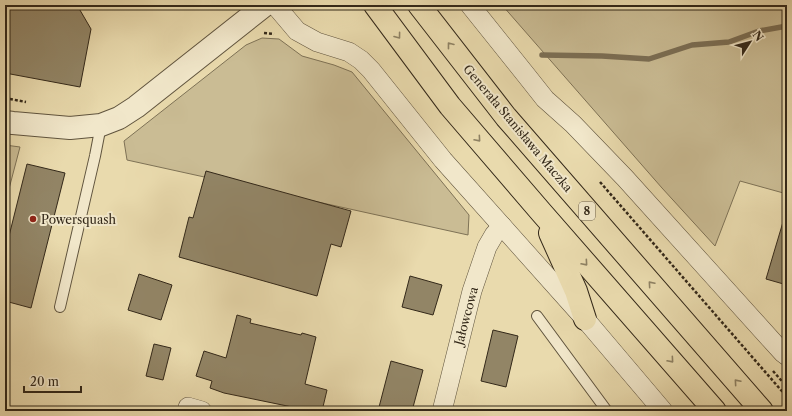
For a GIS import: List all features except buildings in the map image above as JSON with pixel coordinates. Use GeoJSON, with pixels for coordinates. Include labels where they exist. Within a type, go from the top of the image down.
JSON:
{"type":"FeatureCollection","features":[{"type":"Feature","properties":{"kind":"highway"},"geometry":{"type":"LineString","coordinates":[[375,5],[450,106],[715,411]]}},
{"type":"Feature","properties":{"kind":"highway","name":"Generała Stanisława Maczka"},"geometry":{"type":"LineString","coordinates":[[419,5],[506,117],[762,411]]}},
{"type":"Feature","properties":{"kind":"highway"},"geometry":{"type":"LineString","coordinates":[[541,212],[576,290],[584,320]]}},
{"type":"Feature","properties":{"kind":"street"},"geometry":{"type":"LineString","coordinates":[[5,122],[70,128],[101,125],[118,118],[136,108],[265,5]]}},
{"type":"Feature","properties":{"kind":"street"},"geometry":{"type":"LineString","coordinates":[[275,5],[297,31],[317,42],[349,52],[361,60],[371,70],[443,160],[663,411]]}},
{"type":"Feature","properties":{"kind":"street"},"geometry":{"type":"LineString","coordinates":[[470,5],[546,99],[573,124],[625,178],[787,356]]}},
{"type":"Feature","properties":{"kind":"street","name":"Jałowcowa"},"geometry":{"type":"LineString","coordinates":[[442,411],[472,291],[487,248],[494,235],[502,226]]}},
{"type":"Feature","properties":{"kind":"lane"},"geometry":{"type":"LineString","coordinates":[[60,307],[101,125]]}},
{"type":"Feature","properties":{"kind":"lane"},"geometry":{"type":"LineString","coordinates":[[537,316],[607,411]]}},
{"type":"Feature","properties":{"kind":"path"},"geometry":{"type":"LineString","coordinates":[[5,98],[29,102]]}},
{"type":"Feature","properties":{"kind":"path"},"geometry":{"type":"LineString","coordinates":[[596,177],[787,397]]}},
{"type":"Feature","properties":{"kind":"shaded area"},"geometry":{"type":"Polygon","coordinates":[[[502,5],[787,5],[787,194],[740,181],[715,246],[662,188],[502,5]]]}},
{"type":"Feature","properties":{"kind":"shaded area"},"geometry":{"type":"Polygon","coordinates":[[[262,38],[279,39],[302,56],[352,72],[469,215],[468,235],[127,160],[124,141],[246,45],[262,38]]]}},
{"type":"Feature","properties":{"kind":"shaded area"},"geometry":{"type":"Polygon","coordinates":[[[5,145],[20,147],[5,204],[5,145]]]}},
{"type":"Feature","properties":{"kind":"waterway"},"geometry":{"type":"LineString","coordinates":[[542,55],[602,56],[649,59],[692,45],[729,42],[759,31],[787,26]]}},
{"type":"Feature","properties":{"kind":"place","name":"Powersquash"},"geometry":{"type":"Point","coordinates":[33,219]}}]}
